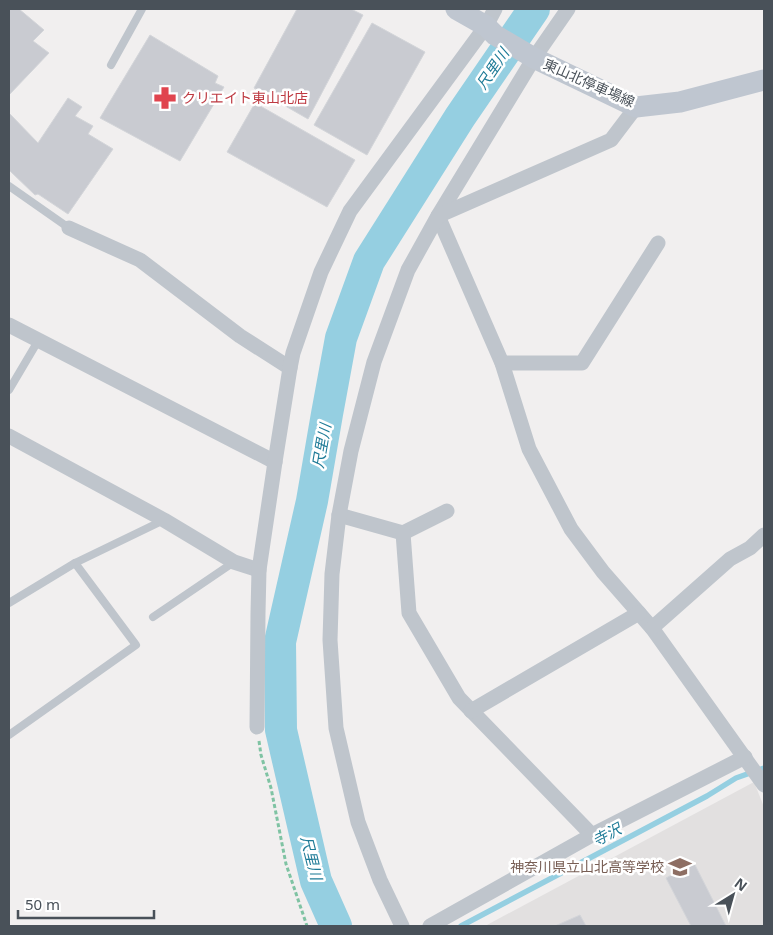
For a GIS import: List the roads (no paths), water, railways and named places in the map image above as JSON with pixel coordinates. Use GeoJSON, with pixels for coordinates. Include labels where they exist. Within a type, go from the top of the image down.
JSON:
{"type":"FeatureCollection","features":[{"type":"Feature","properties":{"kind":"main road","name":"東山北停車場線"},"geometry":{"type":"LineString","coordinates":[[456,9],[492,23],[534,58],[636,107],[680,102],[764,80]]}},
{"type":"Feature","properties":{"kind":"street"},"geometry":{"type":"LineString","coordinates":[[402,926],[380,880],[358,822],[336,728],[330,640],[332,574],[338,515],[374,362],[408,270],[438,216],[534,58],[568,9]]}},
{"type":"Feature","properties":{"kind":"street"},"geometry":{"type":"LineString","coordinates":[[257,728],[260,570],[293,353],[321,272],[350,211],[492,23]]}},
{"type":"Feature","properties":{"kind":"street"},"geometry":{"type":"LineString","coordinates":[[438,216],[611,140],[636,107]]}},
{"type":"Feature","properties":{"kind":"street"},"geometry":{"type":"LineString","coordinates":[[438,216],[502,364],[529,450],[571,529],[603,572],[652,628],[764,784]]}},
{"type":"Feature","properties":{"kind":"street"},"geometry":{"type":"LineString","coordinates":[[69,228],[140,260],[240,336],[290,368]]}},
{"type":"Feature","properties":{"kind":"street"},"geometry":{"type":"LineString","coordinates":[[502,364],[582,363],[658,242]]}},
{"type":"Feature","properties":{"kind":"street"},"geometry":{"type":"LineString","coordinates":[[9,325],[275,462]]}},
{"type":"Feature","properties":{"kind":"street"},"geometry":{"type":"LineString","coordinates":[[9,436],[164,520],[234,562],[260,570]]}},
{"type":"Feature","properties":{"kind":"street"},"geometry":{"type":"LineString","coordinates":[[338,515],[402,533],[447,511]]}},
{"type":"Feature","properties":{"kind":"street"},"geometry":{"type":"LineString","coordinates":[[402,533],[409,613],[459,698],[592,835]]}},
{"type":"Feature","properties":{"kind":"street"},"geometry":{"type":"LineString","coordinates":[[652,628],[730,559],[750,548],[764,535]]}},
{"type":"Feature","properties":{"kind":"street"},"geometry":{"type":"LineString","coordinates":[[471,711],[640,613]]}},
{"type":"Feature","properties":{"kind":"street"},"geometry":{"type":"LineString","coordinates":[[430,926],[592,835],[745,757]]}},
{"type":"Feature","properties":{"kind":"lane"},"geometry":{"type":"LineString","coordinates":[[111,65],[142,9]]}},
{"type":"Feature","properties":{"kind":"lane"},"geometry":{"type":"LineString","coordinates":[[9,186],[69,228]]}},
{"type":"Feature","properties":{"kind":"lane"},"geometry":{"type":"LineString","coordinates":[[9,390],[38,341]]}},
{"type":"Feature","properties":{"kind":"lane"},"geometry":{"type":"LineString","coordinates":[[9,603],[74,564],[164,520]]}},
{"type":"Feature","properties":{"kind":"lane"},"geometry":{"type":"LineString","coordinates":[[153,617],[234,562]]}},
{"type":"Feature","properties":{"kind":"lane"},"geometry":{"type":"LineString","coordinates":[[9,735],[136,645],[74,564]]}},
{"type":"Feature","properties":{"kind":"waterway","name":"尺里川"},"geometry":{"type":"LineString","coordinates":[[336,926],[316,881],[281,730],[280,642],[312,501],[341,338],[369,261],[460,117],[534,9]]}},
{"type":"Feature","properties":{"kind":"waterway","name":"寺沢"},"geometry":{"type":"LineString","coordinates":[[461,926],[707,796],[736,778],[764,768]]}},
{"type":"Feature","properties":{"kind":"place","name":"クリエイト東山北店"},"geometry":{"type":"Point","coordinates":[165,98]}},
{"type":"Feature","properties":{"kind":"place","name":"神奈川県立山北高等学校"},"geometry":{"type":"Point","coordinates":[680,867]}}]}
